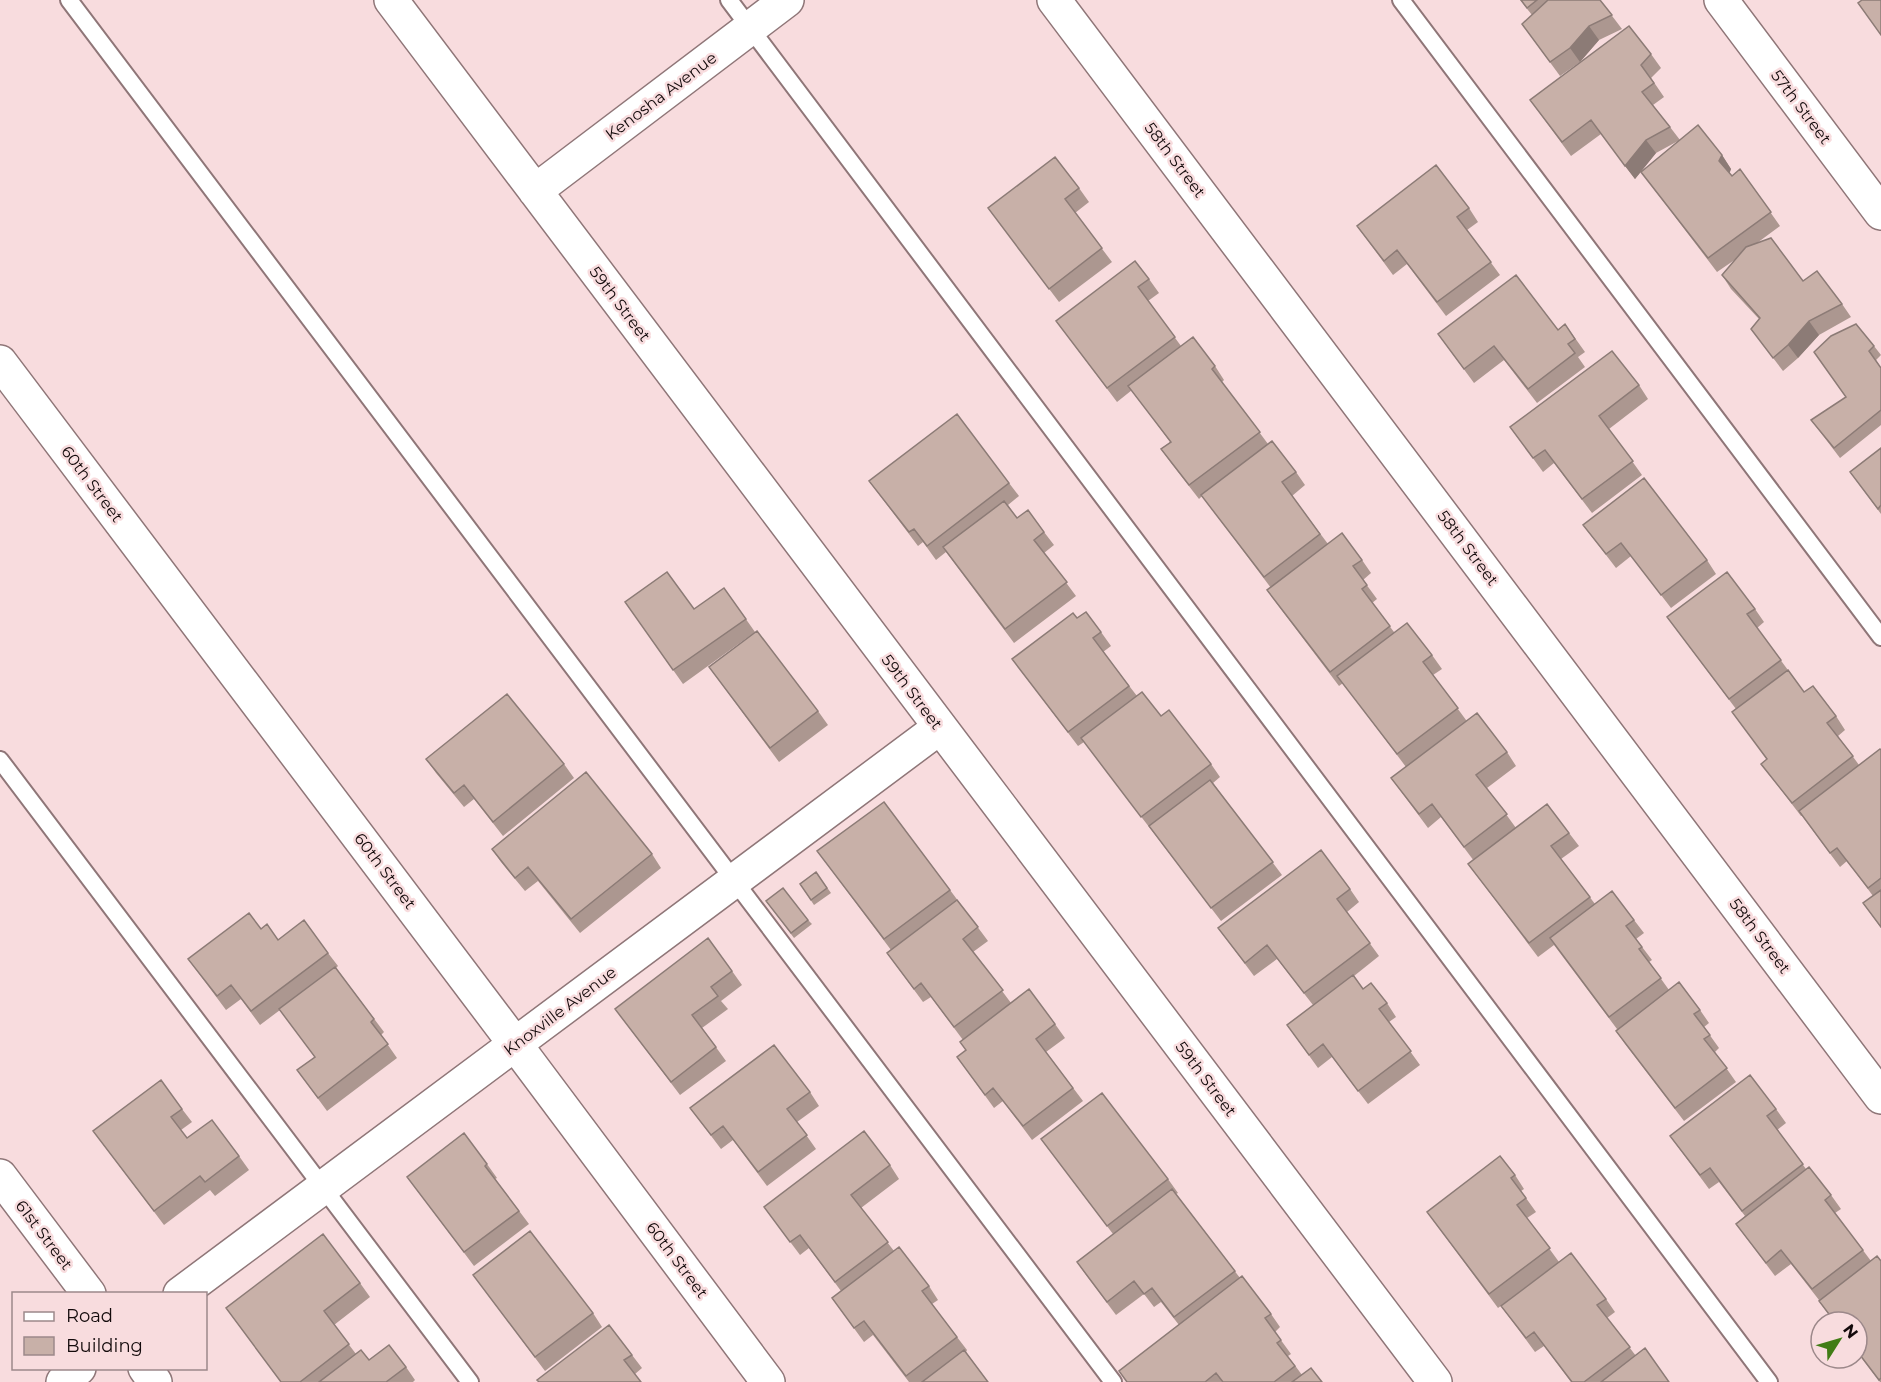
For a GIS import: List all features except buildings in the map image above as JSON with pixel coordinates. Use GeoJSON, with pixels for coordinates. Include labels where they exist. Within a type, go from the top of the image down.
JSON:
{"type":"FeatureCollection","features":[{"type":"Feature","properties":{"kind":"street","name":"59th Street"},"geometry":{"type":"LineString","coordinates":[[391,0],[1435,1382]]}},
{"type":"Feature","properties":{"kind":"street","name":"Kenosha Avenue"},"geometry":{"type":"LineString","coordinates":[[535,191],[787,0]]}},
{"type":"Feature","properties":{"kind":"street","name":"58th Street"},"geometry":{"type":"LineString","coordinates":[[1054,0],[1881,1096]]}},
{"type":"Feature","properties":{"kind":"street","name":"57th Street"},"geometry":{"type":"LineString","coordinates":[[1721,0],[1881,213]]}},
{"type":"Feature","properties":{"kind":"street","name":"60th Street"},"geometry":{"type":"LineString","coordinates":[[0,362],[768,1382]]}},
{"type":"Feature","properties":{"kind":"street","name":"Knoxville Avenue"},"geometry":{"type":"LineString","coordinates":[[181,1292],[939,728]]}},
{"type":"Feature","properties":{"kind":"street","name":"61st Street"},"geometry":{"type":"LineString","coordinates":[[0,1176],[87,1292]]}},
{"type":"Feature","properties":{"kind":"street"},"geometry":{"type":"LineString","coordinates":[[63,1382],[77,1370]]}},
{"type":"Feature","properties":{"kind":"street"},"geometry":{"type":"LineString","coordinates":[[147,1370],[156,1382]]}},
{"type":"Feature","properties":{"kind":"lane"},"geometry":{"type":"LineString","coordinates":[[69,0],[1113,1382]]}},
{"type":"Feature","properties":{"kind":"lane"},"geometry":{"type":"LineString","coordinates":[[729,0],[1769,1382]]}},
{"type":"Feature","properties":{"kind":"lane"},"geometry":{"type":"LineString","coordinates":[[1401,0],[1881,637]]}},
{"type":"Feature","properties":{"kind":"lane"},"geometry":{"type":"LineString","coordinates":[[0,760],[470,1382]]}}]}
